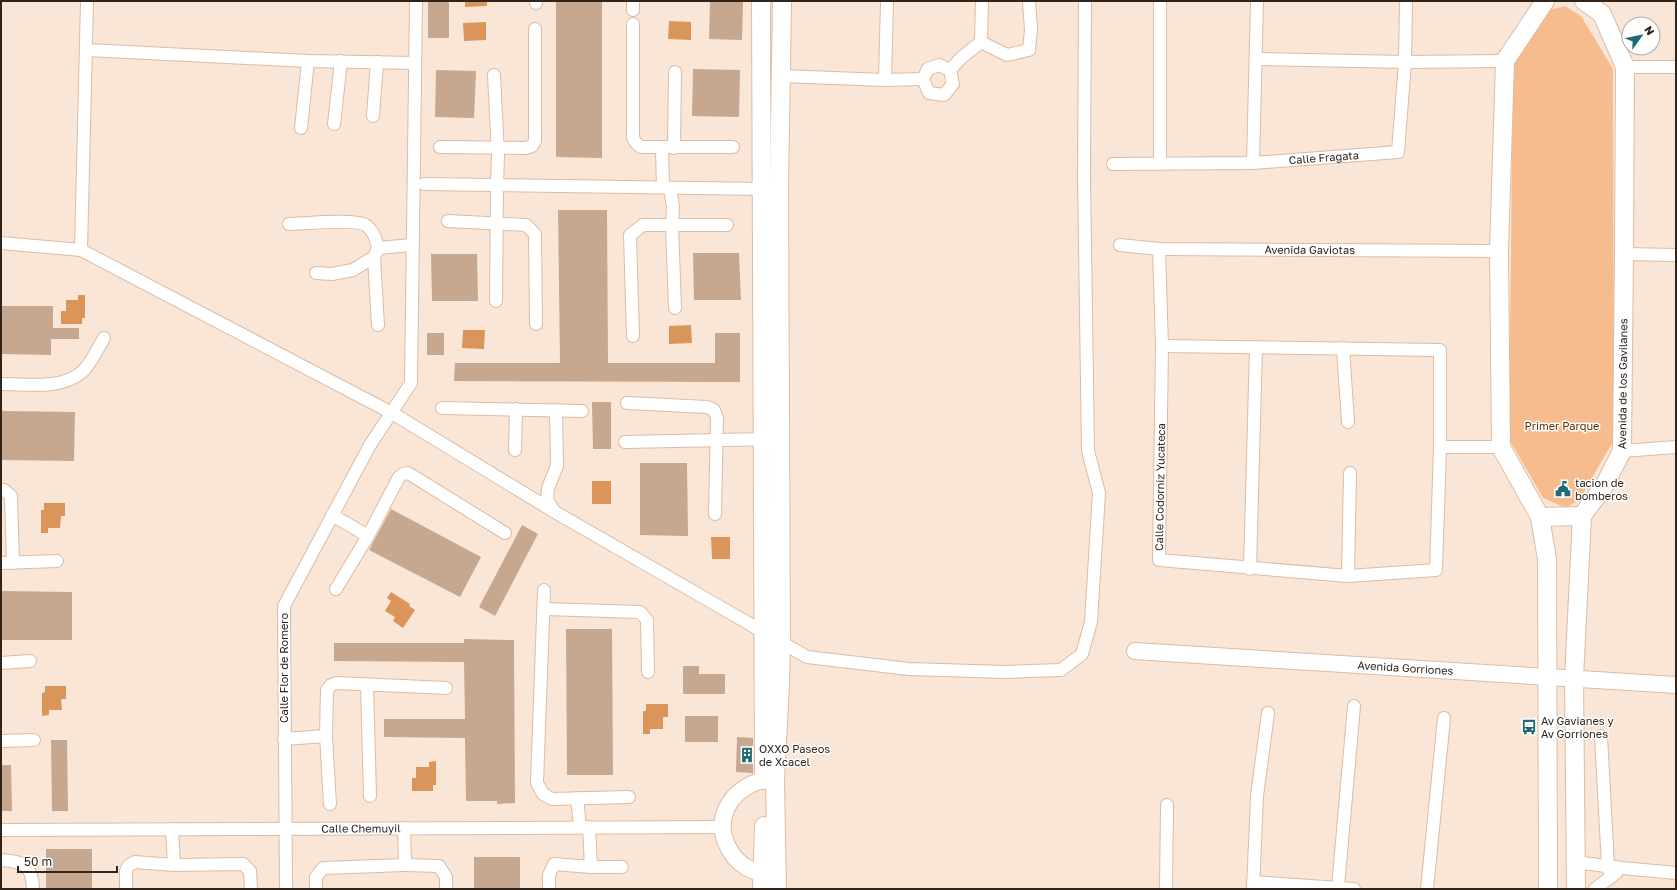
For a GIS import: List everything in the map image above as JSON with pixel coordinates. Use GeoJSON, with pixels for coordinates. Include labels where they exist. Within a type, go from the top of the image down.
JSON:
{"type":"FeatureCollection","features":[{"type":"Feature","properties":{"kind":"main road"},"geometry":{"type":"LineString","coordinates":[[761,1],[761,189],[781,644],[770,780]]}},
{"type":"Feature","properties":{"kind":"main road"},"geometry":{"type":"LineString","coordinates":[[770,883],[770,780],[763,632],[779,189],[782,1]]}},
{"type":"Feature","properties":{"kind":"main road"},"geometry":{"type":"LineString","coordinates":[[1545,1],[1505,61],[1499,251],[1501,447],[1540,517],[1547,559],[1548,889]]}},
{"type":"Feature","properties":{"kind":"main road","name":"Avenida de los Gavilanes"},"geometry":{"type":"LineString","coordinates":[[1582,516],[1604,486],[1622,451],[1625,67],[1602,14],[1584,1]]}},
{"type":"Feature","properties":{"kind":"main road"},"geometry":{"type":"LineString","coordinates":[[1540,517],[1582,516],[1574,678],[1576,889]]}},
{"type":"Feature","properties":{"kind":"street"},"geometry":{"type":"LineString","coordinates":[[81,250],[87,1]]}},
{"type":"Feature","properties":{"kind":"street","name":"Calle Flor de Romero"},"geometry":{"type":"LineString","coordinates":[[286,889],[284,606],[370,445],[411,383],[416,1]]}},
{"type":"Feature","properties":{"kind":"street"},"geometry":{"type":"LineString","coordinates":[[884,80],[887,1]]}},
{"type":"Feature","properties":{"kind":"street"},"geometry":{"type":"LineString","coordinates":[[950,70],[961,58],[981,42],[982,1]]}},
{"type":"Feature","properties":{"kind":"street"},"geometry":{"type":"LineString","coordinates":[[981,42],[1006,55],[1029,50],[1031,30],[1029,1]]}},
{"type":"Feature","properties":{"kind":"street"},"geometry":{"type":"LineString","coordinates":[[1,243],[81,250],[392,413],[555,512],[807,658],[917,669],[1005,672],[1061,670],[1082,654],[1091,622],[1098,493],[1088,451],[1084,176],[1085,1]]}},
{"type":"Feature","properties":{"kind":"street"},"geometry":{"type":"LineString","coordinates":[[1160,1],[1160,163]]}},
{"type":"Feature","properties":{"kind":"street"},"geometry":{"type":"LineString","coordinates":[[1253,163],[1257,1]]}},
{"type":"Feature","properties":{"kind":"street","name":"Calle Fragata"},"geometry":{"type":"LineString","coordinates":[[1114,164],[1253,163],[1398,152],[1405,62],[1406,1]]}},
{"type":"Feature","properties":{"kind":"street"},"geometry":{"type":"LineString","coordinates":[[633,24],[633,138],[636,143],[641,147],[733,147]]}},
{"type":"Feature","properties":{"kind":"street"},"geometry":{"type":"LineString","coordinates":[[440,147],[526,148],[532,146],[535,141],[535,29]]}},
{"type":"Feature","properties":{"kind":"street"},"geometry":{"type":"LineString","coordinates":[[87,50],[308,61],[415,63]]}},
{"type":"Feature","properties":{"kind":"street"},"geometry":{"type":"LineString","coordinates":[[1256,59],[1405,62],[1505,61]]}},
{"type":"Feature","properties":{"kind":"street"},"geometry":{"type":"LineString","coordinates":[[301,128],[308,61]]}},
{"type":"Feature","properties":{"kind":"street"},"geometry":{"type":"LineString","coordinates":[[334,124],[341,61]]}},
{"type":"Feature","properties":{"kind":"street"},"geometry":{"type":"LineString","coordinates":[[373,116],[377,62]]}},
{"type":"Feature","properties":{"kind":"street"},"geometry":{"type":"LineString","coordinates":[[939,65],[950,70],[953,84],[944,95],[929,93],[923,79],[928,69],[939,65]]}},
{"type":"Feature","properties":{"kind":"street"},"geometry":{"type":"LineString","coordinates":[[1625,67],[1676,67]]}},
{"type":"Feature","properties":{"kind":"street"},"geometry":{"type":"LineString","coordinates":[[674,308],[673,207],[666,188],[675,72]]}},
{"type":"Feature","properties":{"kind":"street"},"geometry":{"type":"LineString","coordinates":[[494,75],[498,156],[496,301]]}},
{"type":"Feature","properties":{"kind":"street"},"geometry":{"type":"LineString","coordinates":[[781,76],[884,80],[923,79]]}},
{"type":"Feature","properties":{"kind":"street"},"geometry":{"type":"LineString","coordinates":[[424,184],[779,189]]}},
{"type":"Feature","properties":{"kind":"street"},"geometry":{"type":"LineString","coordinates":[[448,221],[526,225],[535,234],[536,324]]}},
{"type":"Feature","properties":{"kind":"street"},"geometry":{"type":"LineString","coordinates":[[289,224],[349,222],[366,225],[374,233],[378,325]]}},
{"type":"Feature","properties":{"kind":"street"},"geometry":{"type":"LineString","coordinates":[[634,336],[630,235],[643,225],[727,226]]}},
{"type":"Feature","properties":{"kind":"street"},"geometry":{"type":"LineString","coordinates":[[316,273],[332,274],[353,270],[376,253],[412,245]]}},
{"type":"Feature","properties":{"kind":"street","name":"Avenida Gaviotas"},"geometry":{"type":"LineString","coordinates":[[1120,245],[1159,249],[1499,251]]}},
{"type":"Feature","properties":{"kind":"street","name":"Calle Codorniz Yucateca"},"geometry":{"type":"LineString","coordinates":[[1159,249],[1162,346],[1159,560],[1348,576],[1436,570],[1440,447],[1440,350],[1162,346]]}},
{"type":"Feature","properties":{"kind":"street"},"geometry":{"type":"LineString","coordinates":[[1624,254],[1676,255]]}},
{"type":"Feature","properties":{"kind":"street"},"geometry":{"type":"LineString","coordinates":[[1,384],[53,384],[70,379],[83,371],[104,338]]}},
{"type":"Feature","properties":{"kind":"street"},"geometry":{"type":"LineString","coordinates":[[1250,568],[1256,347]]}},
{"type":"Feature","properties":{"kind":"street"},"geometry":{"type":"LineString","coordinates":[[1343,348],[1348,422]]}},
{"type":"Feature","properties":{"kind":"street"},"geometry":{"type":"LineString","coordinates":[[627,403],[707,407],[714,410],[716,418],[714,514]]}},
{"type":"Feature","properties":{"kind":"street"},"geometry":{"type":"LineString","coordinates":[[442,408],[582,411]]}},
{"type":"Feature","properties":{"kind":"street"},"geometry":{"type":"LineString","coordinates":[[515,450],[516,409]]}},
{"type":"Feature","properties":{"kind":"street"},"geometry":{"type":"LineString","coordinates":[[555,512],[547,500],[548,488],[557,466],[556,410]]}},
{"type":"Feature","properties":{"kind":"street"},"geometry":{"type":"LineString","coordinates":[[625,442],[771,439]]}},
{"type":"Feature","properties":{"kind":"street"},"geometry":{"type":"LineString","coordinates":[[1440,447],[1501,447]]}},
{"type":"Feature","properties":{"kind":"street"},"geometry":{"type":"LineString","coordinates":[[1622,451],[1676,447]]}},
{"type":"Feature","properties":{"kind":"street"},"geometry":{"type":"LineString","coordinates":[[336,589],[368,536],[399,477],[408,473],[504,533]]}},
{"type":"Feature","properties":{"kind":"street"},"geometry":{"type":"LineString","coordinates":[[1348,576],[1350,473]]}},
{"type":"Feature","properties":{"kind":"street"},"geometry":{"type":"LineString","coordinates":[[1,490],[4,490],[11,496],[7,563],[56,561]]}},
{"type":"Feature","properties":{"kind":"street"},"geometry":{"type":"LineString","coordinates":[[332,515],[368,536]]}},
{"type":"Feature","properties":{"kind":"street"},"geometry":{"type":"LineString","coordinates":[[544,590],[537,783],[543,794],[552,799],[629,797]]}},
{"type":"Feature","properties":{"kind":"street"},"geometry":{"type":"LineString","coordinates":[[544,609],[640,612],[647,620],[648,672]]}},
{"type":"Feature","properties":{"kind":"street","name":"Avenida Gorriones"},"geometry":{"type":"LineString","coordinates":[[1134,651],[1676,685]]}},
{"type":"Feature","properties":{"kind":"street"},"geometry":{"type":"LineString","coordinates":[[1,663],[30,661]]}},
{"type":"Feature","properties":{"kind":"street"},"geometry":{"type":"LineString","coordinates":[[330,804],[326,736],[328,690],[331,685],[336,683],[446,688]]}},
{"type":"Feature","properties":{"kind":"street"},"geometry":{"type":"LineString","coordinates":[[367,685],[370,796]]}},
{"type":"Feature","properties":{"kind":"street"},"geometry":{"type":"LineString","coordinates":[[1338,887],[1354,706]]}},
{"type":"Feature","properties":{"kind":"street"},"geometry":{"type":"LineString","coordinates":[[1268,713],[1257,796],[1253,886],[1338,887],[1354,889]]}},
{"type":"Feature","properties":{"kind":"street"},"geometry":{"type":"LineString","coordinates":[[1427,889],[1444,718]]}},
{"type":"Feature","properties":{"kind":"street"},"geometry":{"type":"LineString","coordinates":[[284,740],[326,736]]}},
{"type":"Feature","properties":{"kind":"street"},"geometry":{"type":"LineString","coordinates":[[1601,736],[1609,872]]}},
{"type":"Feature","properties":{"kind":"street"},"geometry":{"type":"LineString","coordinates":[[1,741],[34,740]]}},
{"type":"Feature","properties":{"kind":"street"},"geometry":{"type":"LineString","coordinates":[[770,780],[756,783],[743,789],[733,798],[726,809],[721,826],[728,847],[735,858],[745,867],[770,883]]}},
{"type":"Feature","properties":{"kind":"street"},"geometry":{"type":"LineString","coordinates":[[577,798],[591,867]]}},
{"type":"Feature","properties":{"kind":"street"},"geometry":{"type":"LineString","coordinates":[[1166,889],[1167,805]]}},
{"type":"Feature","properties":{"kind":"street","name":"Calle Chemuyil"},"geometry":{"type":"LineString","coordinates":[[1,830],[721,826]]}},
{"type":"Feature","properties":{"kind":"street"},"geometry":{"type":"LineString","coordinates":[[404,828],[405,865]]}},
{"type":"Feature","properties":{"kind":"street"},"geometry":{"type":"LineString","coordinates":[[172,829],[174,865]]}},
{"type":"Feature","properties":{"kind":"street"},"geometry":{"type":"LineString","coordinates":[[1,860],[20,862],[27,867],[33,876],[33,889]]}},
{"type":"Feature","properties":{"kind":"street"},"geometry":{"type":"LineString","coordinates":[[126,889],[126,871],[128,866],[135,862],[174,865],[243,864],[250,871],[251,889]]}},
{"type":"Feature","properties":{"kind":"street"},"geometry":{"type":"LineString","coordinates":[[1575,862],[1609,872]]}},
{"type":"Feature","properties":{"kind":"street"},"geometry":{"type":"LineString","coordinates":[[549,889],[549,875],[554,864],[591,867],[622,867]]}},
{"type":"Feature","properties":{"kind":"street"},"geometry":{"type":"LineString","coordinates":[[316,889],[316,877],[323,868],[405,865],[439,866],[446,877],[446,889]]}},
{"type":"Feature","properties":{"kind":"street"},"geometry":{"type":"LineString","coordinates":[[1595,889],[1609,872],[1622,868],[1676,873]]}},
{"type":"Feature","properties":{"kind":"green space","name":"Primer Parque"},"geometry":{"type":"Polygon","coordinates":[[[1565,6],[1581,16],[1613,69],[1614,440],[1579,500],[1566,508],[1543,498],[1509,439],[1513,66],[1549,10],[1565,6]]]}},
{"type":"Feature","properties":{"kind":"shaded area"},"geometry":{"type":"Polygon","coordinates":[[[465,1],[487,1],[487,6],[465,7],[465,1]]]}},
{"type":"Feature","properties":{"kind":"shaded area"},"geometry":{"type":"Polygon","coordinates":[[[669,21],[691,22],[691,40],[668,39],[669,21]]]}},
{"type":"Feature","properties":{"kind":"shaded area"},"geometry":{"type":"Polygon","coordinates":[[[486,22],[486,40],[464,41],[463,23],[486,22]]]}},
{"type":"Feature","properties":{"kind":"shaded area"},"geometry":{"type":"Polygon","coordinates":[[[78,295],[85,295],[85,318],[82,318],[82,324],[61,324],[61,311],[66,311],[66,300],[78,300],[78,295]]]}},
{"type":"Feature","properties":{"kind":"shaded area"},"geometry":{"type":"Polygon","coordinates":[[[691,325],[692,343],[669,344],[669,326],[691,325]]]}},
{"type":"Feature","properties":{"kind":"shaded area"},"geometry":{"type":"Polygon","coordinates":[[[463,330],[485,330],[484,349],[462,348],[463,330]]]}},
{"type":"Feature","properties":{"kind":"shaded area"},"geometry":{"type":"Polygon","coordinates":[[[592,481],[611,481],[611,504],[592,504],[592,481]]]}},
{"type":"Feature","properties":{"kind":"shaded area"},"geometry":{"type":"Polygon","coordinates":[[[44,503],[65,503],[65,516],[61,516],[60,528],[48,528],[48,533],[41,533],[41,510],[44,510],[44,503]]]}},
{"type":"Feature","properties":{"kind":"shaded area"},"geometry":{"type":"Polygon","coordinates":[[[711,537],[730,537],[730,559],[712,559],[711,537]]]}},
{"type":"Feature","properties":{"kind":"shaded area"},"geometry":{"type":"Polygon","coordinates":[[[391,592],[410,604],[409,606],[415,610],[403,628],[393,621],[395,617],[385,611],[391,601],[387,598],[391,592]]]}},
{"type":"Feature","properties":{"kind":"shaded area"},"geometry":{"type":"Polygon","coordinates":[[[45,686],[66,686],[66,699],[61,699],[62,710],[49,710],[49,715],[42,716],[42,693],[45,692],[45,686]]]}},
{"type":"Feature","properties":{"kind":"shaded area"},"geometry":{"type":"Polygon","coordinates":[[[646,704],[668,704],[668,717],[663,717],[663,729],[650,729],[650,734],[643,734],[643,711],[646,711],[646,704]]]}},
{"type":"Feature","properties":{"kind":"shaded area"},"geometry":{"type":"Polygon","coordinates":[[[436,761],[436,785],[433,785],[433,791],[412,791],[412,778],[416,778],[416,767],[429,767],[429,762],[436,761]]]}},
{"type":"Feature","properties":{"kind":"building"},"geometry":{"type":"Polygon","coordinates":[[[428,1],[449,1],[449,38],[428,38],[428,1]]]}},
{"type":"Feature","properties":{"kind":"building"},"geometry":{"type":"Polygon","coordinates":[[[556,1],[602,1],[602,158],[556,157],[556,1]]]}},
{"type":"Feature","properties":{"kind":"building"},"geometry":{"type":"Polygon","coordinates":[[[710,1],[743,1],[742,40],[709,39],[710,1]]]}},
{"type":"Feature","properties":{"kind":"building"},"geometry":{"type":"Polygon","coordinates":[[[693,69],[740,70],[739,117],[692,116],[693,69]]]}},
{"type":"Feature","properties":{"kind":"building"},"geometry":{"type":"Polygon","coordinates":[[[436,70],[476,71],[474,118],[435,117],[436,70]]]}},
{"type":"Feature","properties":{"kind":"building"},"geometry":{"type":"Polygon","coordinates":[[[558,210],[607,210],[608,363],[715,363],[715,333],[740,333],[740,382],[454,381],[455,363],[560,363],[558,210]]]}},
{"type":"Feature","properties":{"kind":"building"},"geometry":{"type":"Polygon","coordinates":[[[693,253],[739,253],[741,300],[694,300],[693,253]]]}},
{"type":"Feature","properties":{"kind":"building"},"geometry":{"type":"Polygon","coordinates":[[[431,254],[477,254],[478,301],[432,301],[431,254]]]}},
{"type":"Feature","properties":{"kind":"building"},"geometry":{"type":"Polygon","coordinates":[[[1,306],[53,306],[53,328],[79,328],[79,339],[51,339],[51,355],[1,354],[1,306]]]}},
{"type":"Feature","properties":{"kind":"building"},"geometry":{"type":"Polygon","coordinates":[[[427,333],[444,333],[444,355],[427,355],[427,333]]]}},
{"type":"Feature","properties":{"kind":"building"},"geometry":{"type":"Polygon","coordinates":[[[592,402],[611,402],[611,449],[593,449],[592,402]]]}},
{"type":"Feature","properties":{"kind":"building"},"geometry":{"type":"Polygon","coordinates":[[[1,411],[75,412],[74,461],[1,460],[1,411]]]}},
{"type":"Feature","properties":{"kind":"building"},"geometry":{"type":"Polygon","coordinates":[[[640,463],[687,463],[688,536],[640,535],[640,463]]]}},
{"type":"Feature","properties":{"kind":"building"},"geometry":{"type":"Polygon","coordinates":[[[391,509],[481,557],[460,597],[369,550],[391,509]]]}},
{"type":"Feature","properties":{"kind":"building"},"geometry":{"type":"Polygon","coordinates":[[[522,525],[538,534],[495,616],[479,607],[522,525]]]}},
{"type":"Feature","properties":{"kind":"building"},"geometry":{"type":"Polygon","coordinates":[[[1,591],[72,592],[72,640],[1,640],[1,591]]]}},
{"type":"Feature","properties":{"kind":"building"},"geometry":{"type":"Polygon","coordinates":[[[566,629],[612,629],[613,775],[567,775],[566,629]]]}},
{"type":"Feature","properties":{"kind":"building"},"geometry":{"type":"Polygon","coordinates":[[[464,639],[514,640],[515,803],[497,804],[497,801],[466,801],[465,738],[384,737],[384,719],[465,719],[464,662],[334,661],[334,643],[464,643],[464,639]]]}},
{"type":"Feature","properties":{"kind":"building"},"geometry":{"type":"Polygon","coordinates":[[[683,666],[699,666],[699,674],[725,674],[725,694],[683,694],[683,666]]]}},
{"type":"Feature","properties":{"kind":"building"},"geometry":{"type":"Polygon","coordinates":[[[685,716],[718,716],[718,742],[685,742],[685,716]]]}},
{"type":"Feature","properties":{"kind":"building","name":"OXXO Paseos de Xcacel"},"geometry":{"type":"Polygon","coordinates":[[[737,737],[753,738],[753,773],[736,772],[737,737]]]}},
{"type":"Feature","properties":{"kind":"building"},"geometry":{"type":"Polygon","coordinates":[[[51,740],[67,740],[68,811],[52,811],[51,740]]]}},
{"type":"Feature","properties":{"kind":"building"},"geometry":{"type":"Polygon","coordinates":[[[1,765],[11,765],[12,811],[1,811],[1,765]]]}},
{"type":"Feature","properties":{"kind":"building"},"geometry":{"type":"Polygon","coordinates":[[[46,849],[92,849],[92,889],[46,889],[46,849]]]}},
{"type":"Feature","properties":{"kind":"building"},"geometry":{"type":"Polygon","coordinates":[[[474,857],[520,857],[520,889],[474,889],[474,857]]]}},
{"type":"Feature","properties":{"kind":"place","name":"tacion de bomberos"},"geometry":{"type":"Point","coordinates":[1563,489]}},
{"type":"Feature","properties":{"kind":"place","name":"Av Gavianes y Av Gorriones"},"geometry":{"type":"Point","coordinates":[1529,727]}},
{"type":"Feature","properties":{"kind":"place","name":"OXXO Paseos de Xcacel"},"geometry":{"type":"Point","coordinates":[747,755]}}]}
